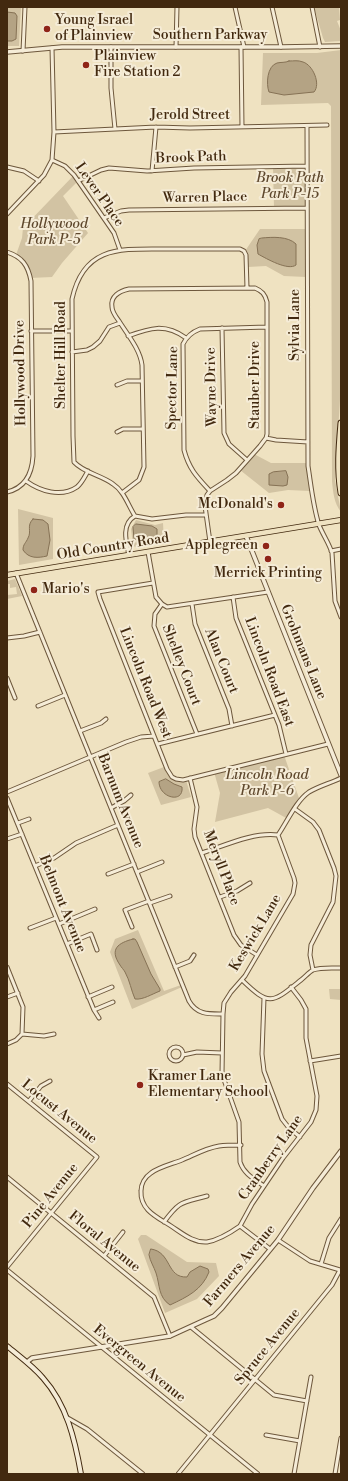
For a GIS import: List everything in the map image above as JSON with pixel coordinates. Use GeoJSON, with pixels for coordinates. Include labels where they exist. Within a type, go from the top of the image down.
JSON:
{"type":"FeatureCollection","features":[{"type":"Feature","properties":{"kind":"highway"},"geometry":{"type":"LineString","coordinates":[[341,423],[338,458],[341,493]]}},
{"type":"Feature","properties":{"kind":"main road","name":"Old Country Road"},"geometry":{"type":"LineString","coordinates":[[7,575],[341,520]]}},
{"type":"Feature","properties":{"kind":"main road"},"geometry":{"type":"LineString","coordinates":[[7,1346],[27,1362],[43,1378],[53,1391],[66,1417],[74,1440],[81,1474]]}},
{"type":"Feature","properties":{"kind":"street"},"geometry":{"type":"LineString","coordinates":[[23,51],[25,7]]}},
{"type":"Feature","properties":{"kind":"street"},"geometry":{"type":"LineString","coordinates":[[176,47],[177,7]]}},
{"type":"Feature","properties":{"kind":"street"},"geometry":{"type":"LineString","coordinates":[[235,7],[243,47],[242,127]]}},
{"type":"Feature","properties":{"kind":"street"},"geometry":{"type":"LineString","coordinates":[[272,7],[281,47]]}},
{"type":"Feature","properties":{"kind":"street"},"geometry":{"type":"LineString","coordinates":[[312,7],[320,47]]}},
{"type":"Feature","properties":{"kind":"street","name":"Southern Parkway"},"geometry":{"type":"LineString","coordinates":[[7,52],[52,48],[341,46]]}},
{"type":"Feature","properties":{"kind":"street"},"geometry":{"type":"LineString","coordinates":[[111,47],[111,88],[115,128]]}},
{"type":"Feature","properties":{"kind":"street"},"geometry":{"type":"LineString","coordinates":[[7,214],[44,175],[52,160],[54,132],[52,48]]}},
{"type":"Feature","properties":{"kind":"street","name":"Jerold Street"},"geometry":{"type":"LineString","coordinates":[[54,132],[115,128],[327,125]]}},
{"type":"Feature","properties":{"kind":"street","name":"Sylvia Lane"},"geometry":{"type":"LineString","coordinates":[[307,126],[308,466],[319,524],[331,551],[335,602],[341,617]]}},
{"type":"Feature","properties":{"kind":"street"},"geometry":{"type":"LineString","coordinates":[[152,171],[156,127]]}},
{"type":"Feature","properties":{"kind":"street","name":"Lever Place"},"geometry":{"type":"LineString","coordinates":[[52,160],[65,166],[78,181],[114,233],[120,250]]}},
{"type":"Feature","properties":{"kind":"street","name":"Brook Path"},"geometry":{"type":"LineString","coordinates":[[78,181],[101,170],[109,168],[152,171],[194,168],[307,166]]}},
{"type":"Feature","properties":{"kind":"street"},"geometry":{"type":"LineString","coordinates":[[7,167],[24,171],[39,181]]}},
{"type":"Feature","properties":{"kind":"street","name":"Warren Place"},"geometry":{"type":"LineString","coordinates":[[104,218],[121,211],[129,210],[307,208]]}},
{"type":"Feature","properties":{"kind":"street","name":"Shelter Hill Road"},"geometry":{"type":"LineString","coordinates":[[135,516],[117,487],[108,480],[77,465],[74,458],[71,331],[74,287],[79,277],[88,266],[106,254],[120,250],[240,249],[244,251],[246,255],[247,288]]}},
{"type":"Feature","properties":{"kind":"street","name":"Hollywood Drive"},"geometry":{"type":"LineString","coordinates":[[7,252],[16,255],[21,260],[29,273],[31,281],[33,456],[31,471],[26,481]]}},
{"type":"Feature","properties":{"kind":"street"},"geometry":{"type":"LineString","coordinates":[[122,493],[139,480],[143,471],[142,380],[141,358],[113,312],[112,303],[117,294],[125,290],[247,288]]}},
{"type":"Feature","properties":{"kind":"street","name":"Stauber Drive"},"geometry":{"type":"LineString","coordinates":[[210,491],[227,480],[266,438],[268,414],[267,302],[266,297],[260,290],[247,288]]}},
{"type":"Feature","properties":{"kind":"street"},"geometry":{"type":"LineString","coordinates":[[72,352],[86,350],[93,347],[100,341],[109,327],[120,323]]}},
{"type":"Feature","properties":{"kind":"street","name":"Spector Lane"},"geometry":{"type":"LineString","coordinates":[[210,491],[192,471],[184,450],[183,344],[192,332],[200,329],[267,327]]}},
{"type":"Feature","properties":{"kind":"street"},"geometry":{"type":"LineString","coordinates":[[128,336],[146,329],[163,328],[172,330],[186,338]]}},
{"type":"Feature","properties":{"kind":"street","name":"Wayne Drive"},"geometry":{"type":"LineString","coordinates":[[222,328],[224,433],[229,444],[247,460]]}},
{"type":"Feature","properties":{"kind":"street"},"geometry":{"type":"LineString","coordinates":[[31,331],[71,331]]}},
{"type":"Feature","properties":{"kind":"street"},"geometry":{"type":"LineString","coordinates":[[117,385],[127,381],[142,380]]}},
{"type":"Feature","properties":{"kind":"street"},"geometry":{"type":"LineString","coordinates":[[117,432],[123,429],[143,429]]}},
{"type":"Feature","properties":{"kind":"street"},"geometry":{"type":"LineString","coordinates":[[266,438],[308,442]]}},
{"type":"Feature","properties":{"kind":"street"},"geometry":{"type":"LineString","coordinates":[[7,492],[17,488],[26,481],[43,491],[66,491],[78,486],[88,471]]}},
{"type":"Feature","properties":{"kind":"street"},"geometry":{"type":"LineString","coordinates":[[210,491],[205,506],[210,542]]}},
{"type":"Feature","properties":{"kind":"street"},"geometry":{"type":"LineString","coordinates":[[129,555],[126,528],[130,518],[135,516],[152,519],[186,515],[206,515]]}},
{"type":"Feature","properties":{"kind":"street","name":"Grohmans Lane"},"geometry":{"type":"LineString","coordinates":[[246,536],[341,775]]}},
{"type":"Feature","properties":{"kind":"street"},"geometry":{"type":"LineString","coordinates":[[331,551],[341,549]]}},
{"type":"Feature","properties":{"kind":"street"},"geometry":{"type":"LineString","coordinates":[[148,552],[156,597],[167,607],[268,592]]}},
{"type":"Feature","properties":{"kind":"street","name":"Barnum Avenue"},"geometry":{"type":"LineString","coordinates":[[16,573],[189,1001],[194,1008],[202,1013],[223,1014]]}},
{"type":"Feature","properties":{"kind":"street","name":"Lincoln Road West"},"geometry":{"type":"LineString","coordinates":[[153,583],[98,592],[169,773],[176,779],[183,780],[190,778]]}},
{"type":"Feature","properties":{"kind":"street","name":"Lincoln Road East"},"geometry":{"type":"LineString","coordinates":[[233,598],[236,618],[275,715],[286,754]]}},
{"type":"Feature","properties":{"kind":"street","name":"Shelley Court"},"geometry":{"type":"LineString","coordinates":[[162,604],[154,614],[154,626],[197,734]]}},
{"type":"Feature","properties":{"kind":"street","name":"Alan Court"},"geometry":{"type":"LineString","coordinates":[[192,604],[195,624],[228,709],[232,726]]}},
{"type":"Feature","properties":{"kind":"street"},"geometry":{"type":"LineString","coordinates":[[7,638],[40,632]]}},
{"type":"Feature","properties":{"kind":"street"},"geometry":{"type":"LineString","coordinates":[[7,678],[15,698]]}},
{"type":"Feature","properties":{"kind":"street"},"geometry":{"type":"LineString","coordinates":[[38,706],[66,695]]}},
{"type":"Feature","properties":{"kind":"street"},"geometry":{"type":"LineString","coordinates":[[158,744],[275,715]]}},
{"type":"Feature","properties":{"kind":"street"},"geometry":{"type":"LineString","coordinates":[[80,731],[101,723],[106,719]]}},
{"type":"Feature","properties":{"kind":"street"},"geometry":{"type":"LineString","coordinates":[[7,792],[137,738],[154,736]]}},
{"type":"Feature","properties":{"kind":"street"},"geometry":{"type":"LineString","coordinates":[[190,778],[328,744]]}},
{"type":"Feature","properties":{"kind":"street","name":"Meryll Place"},"geometry":{"type":"LineString","coordinates":[[190,778],[197,807],[194,832],[237,940],[244,947],[257,955]]}},
{"type":"Feature","properties":{"kind":"street"},"geometry":{"type":"LineString","coordinates":[[202,853],[230,843],[265,834],[278,836],[300,801],[309,792],[341,778]]}},
{"type":"Feature","properties":{"kind":"street"},"geometry":{"type":"LineString","coordinates":[[111,808],[124,801],[131,795]]}},
{"type":"Feature","properties":{"kind":"street","name":"Belmont Avenue"},"geometry":{"type":"LineString","coordinates":[[7,798],[88,997],[99,1018]]}},
{"type":"Feature","properties":{"kind":"street"},"geometry":{"type":"LineString","coordinates":[[295,809],[313,822],[319,830],[336,876],[333,902],[311,945],[310,955],[313,970]]}},
{"type":"Feature","properties":{"kind":"street"},"geometry":{"type":"LineString","coordinates":[[18,823],[29,818]]}},
{"type":"Feature","properties":{"kind":"street"},"geometry":{"type":"LineString","coordinates":[[35,866],[54,858],[76,843],[118,825]]}},
{"type":"Feature","properties":{"kind":"street"},"geometry":{"type":"LineString","coordinates":[[7,839],[22,834]]}},
{"type":"Feature","properties":{"kind":"street","name":"Keswick Lane"},"geometry":{"type":"LineString","coordinates":[[264,1186],[248,1175],[242,1168],[240,1162],[240,1122],[222,1074],[223,1014],[226,998],[246,976],[289,902],[294,890],[294,878],[278,836]]}},
{"type":"Feature","properties":{"kind":"street"},"geometry":{"type":"LineString","coordinates":[[138,872],[162,862]]}},
{"type":"Feature","properties":{"kind":"street"},"geometry":{"type":"LineString","coordinates":[[108,874],[134,864]]}},
{"type":"Feature","properties":{"kind":"street"},"geometry":{"type":"LineString","coordinates":[[220,897],[237,891],[250,882]]}},
{"type":"Feature","properties":{"kind":"street"},"geometry":{"type":"LineString","coordinates":[[132,927],[125,910],[170,896]]}},
{"type":"Feature","properties":{"kind":"street"},"geometry":{"type":"LineString","coordinates":[[59,924],[95,909]]}},
{"type":"Feature","properties":{"kind":"street"},"geometry":{"type":"LineString","coordinates":[[30,928],[56,918]]}},
{"type":"Feature","properties":{"kind":"street"},"geometry":{"type":"LineString","coordinates":[[67,944],[91,934],[97,950]]}},
{"type":"Feature","properties":{"kind":"street"},"geometry":{"type":"LineString","coordinates":[[175,967],[190,961],[194,955]]}},
{"type":"Feature","properties":{"kind":"street"},"geometry":{"type":"LineString","coordinates":[[7,967],[24,1012],[22,1034],[16,1040],[7,1044]]}},
{"type":"Feature","properties":{"kind":"street"},"geometry":{"type":"LineString","coordinates":[[242,980],[256,993],[264,998],[271,999],[278,997],[313,970],[341,968]]}},
{"type":"Feature","properties":{"kind":"street"},"geometry":{"type":"LineString","coordinates":[[88,997],[112,987]]}},
{"type":"Feature","properties":{"kind":"street","name":"Cranberry Lane"},"geometry":{"type":"LineString","coordinates":[[240,1226],[264,1186],[311,1122],[316,1110],[317,1096],[306,1038],[306,1009],[291,988]]}},
{"type":"Feature","properties":{"kind":"street"},"geometry":{"type":"LineString","coordinates":[[7,997],[18,993]]}},
{"type":"Feature","properties":{"kind":"street"},"geometry":{"type":"LineString","coordinates":[[264,998],[262,1054],[264,1071],[282,1119],[289,1128],[300,1136]]}},
{"type":"Feature","properties":{"kind":"street"},"geometry":{"type":"LineString","coordinates":[[94,1010],[113,1002]]}},
{"type":"Feature","properties":{"kind":"street"},"geometry":{"type":"LineString","coordinates":[[22,1034],[44,1036],[54,1034]]}},
{"type":"Feature","properties":{"kind":"street"},"geometry":{"type":"LineString","coordinates":[[183,1055],[182,1051],[177,1047],[172,1048],[168,1054],[172,1060],[176,1061],[181,1059],[183,1055],[197,1052],[222,1052]]}},
{"type":"Feature","properties":{"kind":"street"},"geometry":{"type":"LineString","coordinates":[[310,1061],[341,1056]]}},
{"type":"Feature","properties":{"kind":"street"},"geometry":{"type":"LineString","coordinates":[[28,1101],[41,1086],[50,1081]]}},
{"type":"Feature","properties":{"kind":"street","name":"Locust Avenue"},"geometry":{"type":"LineString","coordinates":[[7,1084],[97,1157]]}},
{"type":"Feature","properties":{"kind":"street"},"geometry":{"type":"LineString","coordinates":[[240,1145],[214,1147],[156,1170],[147,1176],[143,1181],[141,1188],[142,1203],[150,1213],[188,1237],[207,1242],[220,1238],[240,1226],[270,1249]]}},
{"type":"Feature","properties":{"kind":"street","name":"Farmers Avenue"},"geometry":{"type":"LineString","coordinates":[[27,1362],[32,1358],[170,1336],[218,1313],[278,1240],[313,1188],[341,1151]]}},
{"type":"Feature","properties":{"kind":"street","name":"Pine Avenue"},"geometry":{"type":"LineString","coordinates":[[7,1269],[97,1157]]}},
{"type":"Feature","properties":{"kind":"street","name":"Floral Avenue"},"geometry":{"type":"LineString","coordinates":[[7,1177],[154,1297],[170,1336]]}},
{"type":"Feature","properties":{"kind":"street"},"geometry":{"type":"LineString","coordinates":[[164,1222],[174,1208],[182,1203],[208,1196]]}},
{"type":"Feature","properties":{"kind":"street"},"geometry":{"type":"LineString","coordinates":[[321,1264],[329,1238],[341,1219]]}},
{"type":"Feature","properties":{"kind":"street"},"geometry":{"type":"LineString","coordinates":[[104,1256],[123,1232]]}},
{"type":"Feature","properties":{"kind":"street"},"geometry":{"type":"LineString","coordinates":[[278,1240],[306,1259],[340,1270]]}},
{"type":"Feature","properties":{"kind":"street","name":"Evergreen Avenue"},"geometry":{"type":"LineString","coordinates":[[7,1269],[253,1473],[258,1474]]}},
{"type":"Feature","properties":{"kind":"street","name":"Spruce Avenue"},"geometry":{"type":"LineString","coordinates":[[178,1474],[332,1285],[340,1270]]}},
{"type":"Feature","properties":{"kind":"street"},"geometry":{"type":"LineString","coordinates":[[191,1327],[276,1396],[307,1401]]}},
{"type":"Feature","properties":{"kind":"street"},"geometry":{"type":"LineString","coordinates":[[294,1474],[310,1377]]}},
{"type":"Feature","properties":{"kind":"street"},"geometry":{"type":"LineString","coordinates":[[66,1417],[88,1429],[143,1474]]}},
{"type":"Feature","properties":{"kind":"street"},"geometry":{"type":"LineString","coordinates":[[266,1435],[300,1441]]}},
{"type":"Feature","properties":{"kind":"street"},"geometry":{"type":"LineString","coordinates":[[335,1474],[341,1438]]}},
{"type":"Feature","properties":{"kind":"green space"},"geometry":{"type":"Polygon","coordinates":[[[7,7],[21,7],[19,46],[7,46],[7,7]]]}},
{"type":"Feature","properties":{"kind":"green space"},"geometry":{"type":"Polygon","coordinates":[[[314,7],[339,7],[340,20],[337,21],[341,31],[341,41],[325,42],[314,7]]]}},
{"type":"Feature","properties":{"kind":"green space"},"geometry":{"type":"Polygon","coordinates":[[[341,50],[341,384],[335,480],[341,512],[335,501],[332,481],[331,106],[328,103],[261,105],[263,53],[317,53],[341,50]]]}},
{"type":"Feature","properties":{"kind":"green space","name":"Brook Path Park P-15"},"geometry":{"type":"Polygon","coordinates":[[[307,166],[307,208],[274,208],[273,167],[307,166]]]}},
{"type":"Feature","properties":{"kind":"green space","name":"Hollywood Park P-5"},"geometry":{"type":"Polygon","coordinates":[[[74,175],[78,181],[63,196],[88,233],[52,277],[30,278],[25,265],[16,255],[22,238],[23,228],[74,175]]]}},
{"type":"Feature","properties":{"kind":"green space"},"geometry":{"type":"Polygon","coordinates":[[[260,229],[306,229],[306,277],[284,276],[266,266],[248,267],[245,251],[260,229]]]}},
{"type":"Feature","properties":{"kind":"green space"},"geometry":{"type":"Polygon","coordinates":[[[254,454],[271,463],[306,463],[310,491],[288,490],[269,493],[240,470],[254,454]]]}},
{"type":"Feature","properties":{"kind":"green space"},"geometry":{"type":"Polygon","coordinates":[[[18,509],[53,518],[53,559],[19,565],[18,509]]]}},
{"type":"Feature","properties":{"kind":"green space"},"geometry":{"type":"Polygon","coordinates":[[[136,520],[155,525],[163,523],[164,542],[135,547],[133,545],[131,529],[136,520]]]}},
{"type":"Feature","properties":{"kind":"green space"},"geometry":{"type":"Polygon","coordinates":[[[15,579],[22,596],[7,599],[7,595],[17,594],[16,587],[10,588],[10,584],[7,584],[7,581],[15,579]]]}},
{"type":"Feature","properties":{"kind":"green space","name":"Lincoln Road Park P-6"},"geometry":{"type":"Polygon","coordinates":[[[284,755],[300,801],[288,819],[268,808],[215,822],[220,793],[214,772],[284,755]]]}},
{"type":"Feature","properties":{"kind":"green space"},"geometry":{"type":"Polygon","coordinates":[[[164,767],[170,777],[175,781],[186,780],[191,797],[161,805],[148,773],[164,767]]]}},
{"type":"Feature","properties":{"kind":"green space"},"geometry":{"type":"Polygon","coordinates":[[[138,930],[164,991],[181,985],[182,987],[132,1009],[110,952],[115,939],[138,930]]]}},
{"type":"Feature","properties":{"kind":"green space"},"geometry":{"type":"Polygon","coordinates":[[[329,989],[341,989],[341,1000],[330,999],[329,989]]]}},
{"type":"Feature","properties":{"kind":"green space"},"geometry":{"type":"Polygon","coordinates":[[[141,1235],[146,1235],[187,1262],[216,1263],[219,1276],[197,1299],[165,1313],[138,1239],[141,1235]]]}},
{"type":"Feature","properties":{"kind":"shaded area"},"geometry":{"type":"Polygon","coordinates":[[[7,12],[15,13],[17,16],[16,39],[12,41],[7,41],[7,12]]]}},
{"type":"Feature","properties":{"kind":"shaded area"},"geometry":{"type":"Polygon","coordinates":[[[301,61],[310,67],[315,75],[317,84],[314,92],[284,95],[269,92],[269,71],[277,63],[301,61]]]}},
{"type":"Feature","properties":{"kind":"shaded area"},"geometry":{"type":"Polygon","coordinates":[[[275,237],[293,241],[296,244],[296,265],[288,267],[258,254],[257,245],[259,239],[275,237]]]}},
{"type":"Feature","properties":{"kind":"shaded area"},"geometry":{"type":"Polygon","coordinates":[[[286,471],[288,477],[287,485],[269,485],[269,474],[273,472],[286,471]]]}},
{"type":"Feature","properties":{"kind":"shaded area"},"geometry":{"type":"Polygon","coordinates":[[[33,519],[43,520],[48,524],[50,540],[47,556],[31,556],[23,550],[29,535],[30,524],[33,519]]]}},
{"type":"Feature","properties":{"kind":"shaded area"},"geometry":{"type":"Polygon","coordinates":[[[136,524],[152,526],[157,529],[157,536],[146,540],[134,539],[133,527],[136,524]]]}},
{"type":"Feature","properties":{"kind":"shaded area"},"geometry":{"type":"Polygon","coordinates":[[[166,779],[182,787],[182,792],[179,796],[171,797],[163,792],[160,788],[159,782],[166,779]]]}},
{"type":"Feature","properties":{"kind":"shaded area"},"geometry":{"type":"Polygon","coordinates":[[[133,939],[137,942],[151,974],[160,989],[160,991],[138,999],[135,999],[127,975],[120,966],[115,955],[115,951],[119,945],[133,939]]]}},
{"type":"Feature","properties":{"kind":"shaded area"},"geometry":{"type":"Polygon","coordinates":[[[151,1249],[158,1251],[163,1255],[175,1273],[180,1276],[187,1277],[190,1272],[200,1266],[208,1269],[209,1272],[198,1288],[188,1296],[170,1305],[161,1295],[156,1273],[149,1255],[151,1249]]]}},
{"type":"Feature","properties":{"kind":"place","name":"Young Israel of Plainview"},"geometry":{"type":"Point","coordinates":[47,29]}},
{"type":"Feature","properties":{"kind":"place","name":"Plainview Fire Station 2"},"geometry":{"type":"Point","coordinates":[86,65]}},
{"type":"Feature","properties":{"kind":"place","name":"McDonald's"},"geometry":{"type":"Point","coordinates":[281,505]}},
{"type":"Feature","properties":{"kind":"place","name":"Applegreen"},"geometry":{"type":"Point","coordinates":[266,546]}},
{"type":"Feature","properties":{"kind":"place","name":"Merrick Printing"},"geometry":{"type":"Point","coordinates":[268,559]}},
{"type":"Feature","properties":{"kind":"place","name":"Mario's"},"geometry":{"type":"Point","coordinates":[34,590]}},
{"type":"Feature","properties":{"kind":"place","name":"Kramer Lane Elementary School"},"geometry":{"type":"Point","coordinates":[140,1085]}}]}
